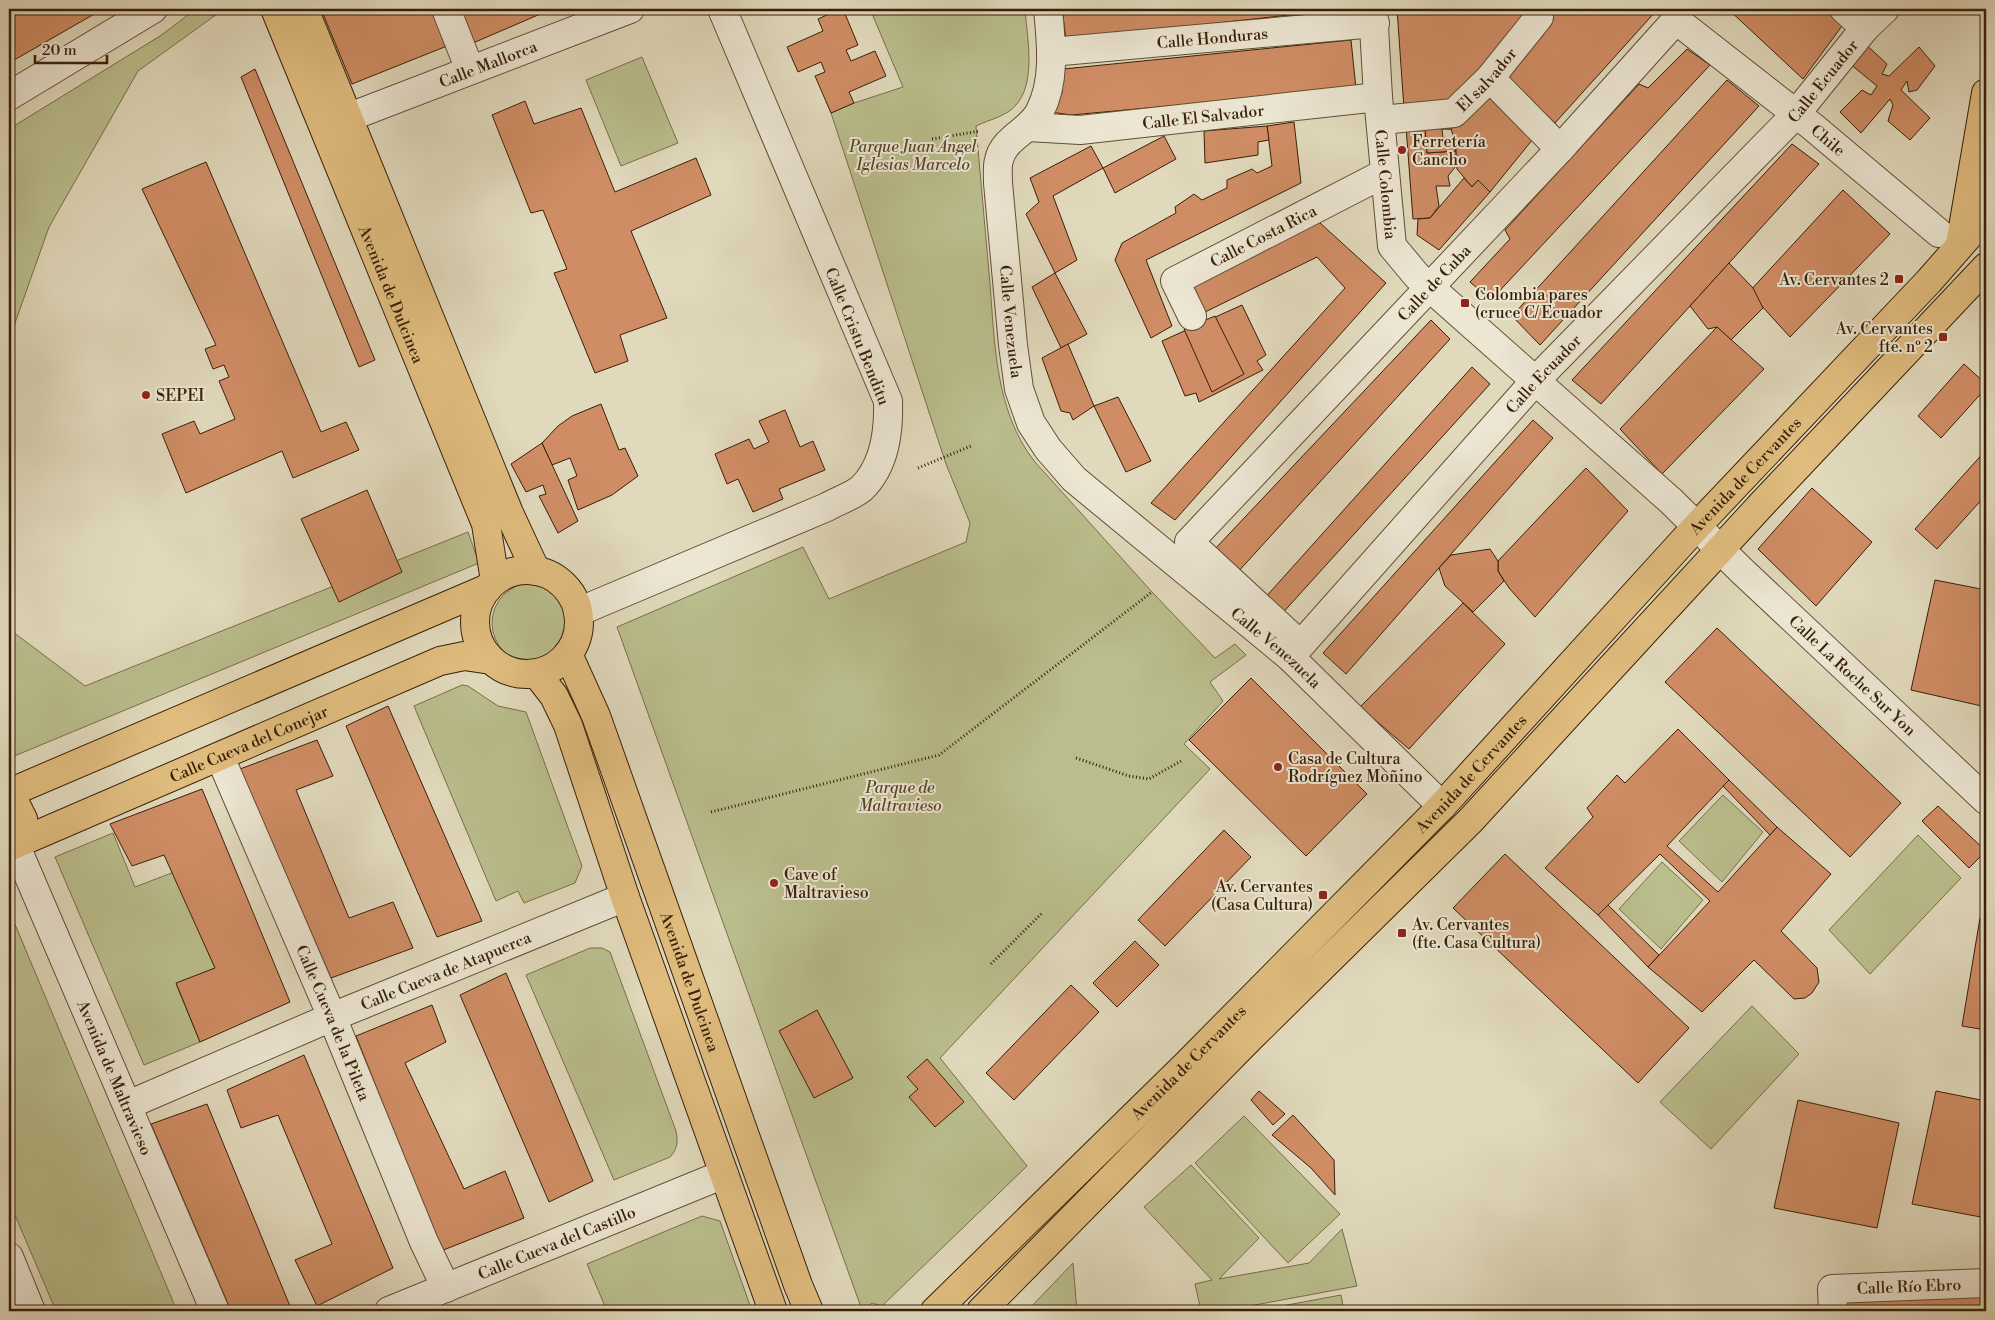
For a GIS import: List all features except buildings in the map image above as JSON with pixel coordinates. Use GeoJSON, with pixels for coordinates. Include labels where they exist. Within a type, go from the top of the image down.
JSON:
{"type":"FeatureCollection","features":[{"type":"Feature","properties":{"kind":"main road","name":"Avenida de Dulcinea"},"geometry":{"type":"LineString","coordinates":[[275,9],[486,524],[491,585]]}},
{"type":"Feature","properties":{"kind":"main road","name":"Avenida de Dulcinea"},"geometry":{"type":"LineString","coordinates":[[304,9],[509,513],[536,571]]}},
{"type":"Feature","properties":{"kind":"main road"},"geometry":{"type":"LineString","coordinates":[[1949,239],[1986,93]]}},
{"type":"Feature","properties":{"kind":"main road","name":"Avenida de Cervantes"},"geometry":{"type":"LineString","coordinates":[[935,1311],[1186,1065],[1442,806],[1696,527],[1929,281],[1949,239],[1986,216]]}},
{"type":"Feature","properties":{"kind":"main road","name":"Avenida de Cervantes"},"geometry":{"type":"LineString","coordinates":[[980,1311],[1251,1037],[1470,821],[1721,548],[1986,267]]}},
{"type":"Feature","properties":{"kind":"main road"},"geometry":{"type":"LineString","coordinates":[[9,793],[491,585],[505,575],[525,570],[551,576],[565,587],[576,602],[578,612],[577,638],[568,654],[551,669],[537,674],[510,672],[491,660],[479,640],[475,621],[482,597],[491,585]]}},
{"type":"Feature","properties":{"kind":"main road","name":"Avenida de Dulcinea"},"geometry":{"type":"LineString","coordinates":[[568,654],[596,716],[798,1285],[809,1311]]}},
{"type":"Feature","properties":{"kind":"main road","name":"Calle Cueva del Conejar"},"geometry":{"type":"LineString","coordinates":[[11,844],[440,661],[464,656],[491,660]]}},
{"type":"Feature","properties":{"kind":"main road","name":"Avenida de Dulcinea"},"geometry":{"type":"LineString","coordinates":[[537,674],[554,696],[568,725],[625,896],[773,1311]]}},
{"type":"Feature","properties":{"kind":"main road"},"geometry":{"type":"LineString","coordinates":[[9,801],[14,801],[23,819],[11,844]]}},
{"type":"Feature","properties":{"kind":"street"},"geometry":{"type":"LineString","coordinates":[[9,96],[153,9]]}},
{"type":"Feature","properties":{"kind":"street"},"geometry":{"type":"LineString","coordinates":[[446,9],[470,70]]}},
{"type":"Feature","properties":{"kind":"street","name":"Calle Mallorca"},"geometry":{"type":"LineString","coordinates":[[347,118],[470,70],[582,17],[630,9]]}},
{"type":"Feature","properties":{"kind":"street","name":"Calle Cristu Benditu"},"geometry":{"type":"LineString","coordinates":[[578,612],[827,507],[861,489],[882,457],[889,423],[888,401],[722,9]]}},
{"type":"Feature","properties":{"kind":"street","name":"Calle Venezuela"},"geometry":{"type":"LineString","coordinates":[[1048,9],[1051,52],[1048,88],[1040,112],[1028,127],[1013,187],[1029,364],[1037,398],[1048,425],[1070,461],[1100,499],[1295,651],[1442,806]]}},
{"type":"Feature","properties":{"kind":"street","name":"El salvador"},"geometry":{"type":"LineString","coordinates":[[1379,108],[1454,113],[1490,78],[1539,16],[1538,9]]}},
{"type":"Feature","properties":{"kind":"street"},"geometry":{"type":"LineString","coordinates":[[1844,9],[1865,28]]}},
{"type":"Feature","properties":{"kind":"street","name":"Calle Ecuador"},"geometry":{"type":"LineString","coordinates":[[1295,651],[1536,381],[1795,115],[1865,28],[1885,9]]}},
{"type":"Feature","properties":{"kind":"street","name":"Chile"},"geometry":{"type":"LineString","coordinates":[[1675,14],[1795,115],[1949,239]]}},
{"type":"Feature","properties":{"kind":"street","name":"Calle de Cuba"},"geometry":{"type":"LineString","coordinates":[[1295,651],[1190,542],[1560,149],[1675,14]]}},
{"type":"Feature","properties":{"kind":"street","name":"Calle Honduras"},"geometry":{"type":"LineString","coordinates":[[1051,52],[1374,16]]}},
{"type":"Feature","properties":{"kind":"street","name":"Calle Colombia"},"geometry":{"type":"LineString","coordinates":[[1374,16],[1379,108],[1392,246],[1417,276],[1671,500],[1696,527]]}},
{"type":"Feature","properties":{"kind":"street"},"geometry":{"type":"LineString","coordinates":[[1490,78],[1560,149]]}},
{"type":"Feature","properties":{"kind":"street","name":"Calle El Salvador"},"geometry":{"type":"LineString","coordinates":[[1028,127],[1080,130],[1379,108]]}},
{"type":"Feature","properties":{"kind":"street","name":"Calle Costa Rica"},"geometry":{"type":"LineString","coordinates":[[1192,316],[1175,281],[1385,173]]}},
{"type":"Feature","properties":{"kind":"street","name":"Calle La Roche Sur Yon"},"geometry":{"type":"LineString","coordinates":[[1696,527],[1721,548],[1986,800]]}},
{"type":"Feature","properties":{"kind":"street","name":"Calle Cueva de la Pileta"},"geometry":{"type":"LineString","coordinates":[[220,756],[332,1017],[424,1242],[446,1288]]}},
{"type":"Feature","properties":{"kind":"street","name":"Avenida de Maltravieso"},"geometry":{"type":"LineString","coordinates":[[11,844],[128,1104],[214,1311]]}},
{"type":"Feature","properties":{"kind":"street","name":"Calle Cueva de Atapuerca"},"geometry":{"type":"LineString","coordinates":[[128,1104],[625,896]]}},
{"type":"Feature","properties":{"kind":"street","name":"Calle Cueva del Castillo"},"geometry":{"type":"LineString","coordinates":[[389,1311],[724,1174]]}},
{"type":"Feature","properties":{"kind":"street"},"geometry":{"type":"LineString","coordinates":[[9,1257],[31,1311]]}},
{"type":"Feature","properties":{"kind":"street","name":"Calle Río Ebro"},"geometry":{"type":"LineString","coordinates":[[1833,1300],[1986,1283]]}},
{"type":"Feature","properties":{"kind":"path"},"geometry":{"type":"LineString","coordinates":[[941,9],[945,14]]}},
{"type":"Feature","properties":{"kind":"path"},"geometry":{"type":"LineString","coordinates":[[932,139],[980,131]]}},
{"type":"Feature","properties":{"kind":"path"},"geometry":{"type":"LineString","coordinates":[[918,468],[971,446]]}},
{"type":"Feature","properties":{"kind":"path"},"geometry":{"type":"LineString","coordinates":[[711,812],[940,755],[1152,592]]}},
{"type":"Feature","properties":{"kind":"path"},"geometry":{"type":"LineString","coordinates":[[1076,758],[1129,776],[1149,779],[1181,761]]}},
{"type":"Feature","properties":{"kind":"path"},"geometry":{"type":"LineString","coordinates":[[991,964],[1042,913]]}},
{"type":"Feature","properties":{"kind":"green space"},"geometry":{"type":"Polygon","coordinates":[[[196,9],[224,9],[138,71],[49,227],[9,340],[9,129],[160,36],[196,9]]]}},
{"type":"Feature","properties":{"kind":"green space","name":"Parque de Maltravieso"},"geometry":{"type":"Polygon","coordinates":[[[870,9],[1025,9],[1029,64],[1028,79],[1024,92],[1018,103],[1008,112],[976,126],[995,347],[998,372],[1011,419],[1021,441],[1035,462],[1152,592],[1215,658],[1235,644],[1246,655],[1210,682],[1223,701],[1184,744],[1210,769],[940,1058],[1027,1166],[882,1306],[872,1303],[862,1310],[617,627],[803,547],[829,599],[966,542],[970,523],[946,464],[831,113],[854,103],[903,87],[870,9]]]}},
{"type":"Feature","properties":{"kind":"green space"},"geometry":{"type":"Polygon","coordinates":[[[642,57],[678,143],[621,166],[586,80],[642,57]]]}},
{"type":"Feature","properties":{"kind":"green space"},"geometry":{"type":"Polygon","coordinates":[[[468,532],[479,563],[12,757],[9,750],[9,629],[85,686],[468,532]]]}},
{"type":"Feature","properties":{"kind":"green space"},"geometry":{"type":"Polygon","coordinates":[[[532,583],[547,586],[560,595],[569,608],[572,623],[569,638],[560,651],[547,660],[532,663],[517,660],[504,651],[495,638],[492,623],[495,608],[504,595],[517,586],[532,583]]]}},
{"type":"Feature","properties":{"kind":"green space"},"geometry":{"type":"Polygon","coordinates":[[[462,685],[468,686],[498,706],[526,712],[582,866],[575,883],[524,903],[518,891],[496,901],[414,706],[462,685]]]}},
{"type":"Feature","properties":{"kind":"green space"},"geometry":{"type":"Polygon","coordinates":[[[1723,795],[1763,832],[1722,882],[1679,841],[1723,795]]]}},
{"type":"Feature","properties":{"kind":"green space"},"geometry":{"type":"Polygon","coordinates":[[[113,833],[135,887],[174,872],[215,968],[176,984],[200,1042],[144,1065],[55,857],[113,833]]]}},
{"type":"Feature","properties":{"kind":"green space"},"geometry":{"type":"Polygon","coordinates":[[[1918,835],[1961,878],[1870,974],[1829,930],[1918,835]]]}},
{"type":"Feature","properties":{"kind":"green space"},"geometry":{"type":"Polygon","coordinates":[[[1662,862],[1703,900],[1661,949],[1619,909],[1662,862]]]}},
{"type":"Feature","properties":{"kind":"green space"},"geometry":{"type":"Polygon","coordinates":[[[9,910],[177,1311],[56,1311],[9,1201],[9,910]]]}},
{"type":"Feature","properties":{"kind":"green space"},"geometry":{"type":"Polygon","coordinates":[[[590,948],[602,948],[610,952],[677,1138],[676,1148],[670,1157],[614,1180],[526,975],[590,948]]]}},
{"type":"Feature","properties":{"kind":"green space"},"geometry":{"type":"Polygon","coordinates":[[[1752,1006],[1799,1054],[1711,1149],[1660,1102],[1752,1006]]]}},
{"type":"Feature","properties":{"kind":"green space"},"geometry":{"type":"Polygon","coordinates":[[[1244,1116],[1340,1214],[1288,1263],[1195,1163],[1244,1116]]]}},
{"type":"Feature","properties":{"kind":"green space"},"geometry":{"type":"Polygon","coordinates":[[[1191,1165],[1259,1238],[1219,1279],[1309,1263],[1342,1229],[1357,1286],[1223,1311],[1201,1311],[1195,1284],[1212,1280],[1144,1207],[1191,1165]]]}},
{"type":"Feature","properties":{"kind":"green space"},"geometry":{"type":"Polygon","coordinates":[[[702,1216],[720,1221],[752,1311],[607,1311],[587,1264],[702,1216]]]}},
{"type":"Feature","properties":{"kind":"green space"},"geometry":{"type":"Polygon","coordinates":[[[1073,1263],[1077,1311],[1027,1311],[1073,1263]]]}},
{"type":"Feature","properties":{"kind":"green space"},"geometry":{"type":"Polygon","coordinates":[[[1341,1295],[1344,1311],[1255,1311],[1341,1295]]]}},
{"type":"Feature","properties":{"kind":"place","name":"Ferretería Cancho"},"geometry":{"type":"Point","coordinates":[1402,150]}},
{"type":"Feature","properties":{"kind":"place","name":"Av. Cervantes 2"},"geometry":{"type":"Point","coordinates":[1899,279]}},
{"type":"Feature","properties":{"kind":"place","name":"Colombia pares (cruce C/ Ecuador"},"geometry":{"type":"Point","coordinates":[1465,303]}},
{"type":"Feature","properties":{"kind":"place","name":"Av. Cervantes fte. nº 2"},"geometry":{"type":"Point","coordinates":[1943,337]}},
{"type":"Feature","properties":{"kind":"place","name":"SEPEI"},"geometry":{"type":"Point","coordinates":[146,395]}},
{"type":"Feature","properties":{"kind":"place","name":"Casa de Cultura Rodríguez Moñino"},"geometry":{"type":"Point","coordinates":[1278,767]}},
{"type":"Feature","properties":{"kind":"place","name":"Cave of Maltravieso"},"geometry":{"type":"Point","coordinates":[774,883]}},
{"type":"Feature","properties":{"kind":"place","name":"Av. Cervantes (Casa Cultura)"},"geometry":{"type":"Point","coordinates":[1323,895]}},
{"type":"Feature","properties":{"kind":"place","name":"Av. Cervantes (fte. Casa Cultura)"},"geometry":{"type":"Point","coordinates":[1402,933]}},
{"type":"Feature","properties":{"kind":"park label","name":"Parque Juan Ángel Iglesias Marcelo"},"geometry":{"type":"Point","coordinates":[913,155]}}]}
